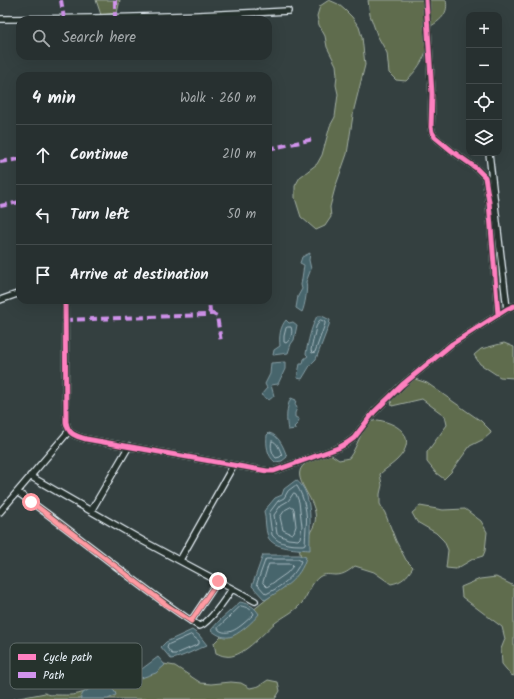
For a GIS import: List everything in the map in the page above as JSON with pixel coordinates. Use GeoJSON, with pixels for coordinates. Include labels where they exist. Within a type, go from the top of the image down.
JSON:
{"type":"FeatureCollection","features":[{"type":"Feature","properties":{"kind":"street"},"geometry":{"type":"LineString","coordinates":[[426,0],[432,94],[432,132],[452,151],[476,168],[485,177],[489,202],[498,314]]}},
{"type":"Feature","properties":{"kind":"street"},"geometry":{"type":"LineString","coordinates":[[176,16],[288,11]]}},
{"type":"Feature","properties":{"kind":"street"},"geometry":{"type":"LineString","coordinates":[[0,19],[16,19]]}},
{"type":"Feature","properties":{"kind":"street"},"geometry":{"type":"LineString","coordinates":[[489,156],[507,309]]}},
{"type":"Feature","properties":{"kind":"street"},"geometry":{"type":"LineString","coordinates":[[0,300],[16,294]]}},
{"type":"Feature","properties":{"kind":"street"},"geometry":{"type":"LineString","coordinates":[[64,304],[66,422],[69,431],[74,436],[233,466],[274,471],[344,445],[354,438],[374,412],[402,385],[452,344],[498,314],[514,306]]}},
{"type":"Feature","properties":{"kind":"street"},"geometry":{"type":"LineString","coordinates":[[0,512],[69,431]]}},
{"type":"Feature","properties":{"kind":"street"},"geometry":{"type":"LineString","coordinates":[[91,511],[130,446]]}},
{"type":"Feature","properties":{"kind":"street"},"geometry":{"type":"LineString","coordinates":[[180,560],[233,466]]}},
{"type":"Feature","properties":{"kind":"street"},"geometry":{"type":"LineString","coordinates":[[30,476],[256,601]]}},
{"type":"Feature","properties":{"kind":"street"},"geometry":{"type":"LineString","coordinates":[[17,492],[168,606],[199,626],[203,624],[215,611],[232,589]]}},
{"type":"Feature","properties":{"kind":"street"},"geometry":{"type":"LineString","coordinates":[[191,621],[218,581]]}},
{"type":"Feature","properties":{"kind":"green space"},"geometry":{"type":"Polygon","coordinates":[[[96,0],[120,0],[117,13],[101,15],[96,0]]]}},
{"type":"Feature","properties":{"kind":"green space"},"geometry":{"type":"Polygon","coordinates":[[[329,0],[338,4],[345,10],[359,27],[362,37],[365,65],[354,109],[347,154],[330,207],[331,217],[325,226],[316,230],[301,217],[295,198],[295,186],[300,177],[317,164],[322,155],[330,126],[335,117],[338,94],[336,85],[336,65],[327,47],[325,36],[319,25],[317,16],[320,6],[329,0]]]}},
{"type":"Feature","properties":{"kind":"green space"},"geometry":{"type":"Polygon","coordinates":[[[368,0],[446,0],[447,5],[443,16],[431,26],[427,50],[417,68],[406,81],[396,80],[389,73],[387,53],[377,35],[370,15],[368,0]]]}},
{"type":"Feature","properties":{"kind":"green space"},"geometry":{"type":"Polygon","coordinates":[[[504,343],[514,347],[514,378],[500,377],[480,364],[474,355],[481,349],[504,343]]]}},
{"type":"Feature","properties":{"kind":"green space"},"geometry":{"type":"Polygon","coordinates":[[[415,379],[427,383],[481,421],[491,433],[484,439],[470,446],[444,479],[436,473],[427,462],[427,452],[447,425],[445,416],[422,399],[392,406],[390,396],[404,381],[415,379]]]}},
{"type":"Feature","properties":{"kind":"green space"},"geometry":{"type":"Polygon","coordinates":[[[378,420],[394,425],[400,429],[406,439],[406,445],[403,452],[395,462],[380,474],[382,485],[380,504],[396,541],[406,560],[413,567],[411,571],[401,580],[391,584],[374,572],[355,566],[342,574],[321,576],[314,582],[299,606],[275,623],[252,645],[238,654],[231,656],[224,656],[216,653],[214,643],[223,634],[277,591],[301,558],[299,548],[315,522],[315,511],[300,474],[302,466],[312,460],[330,454],[339,460],[349,458],[369,422],[378,420]]]}},
{"type":"Feature","properties":{"kind":"green space"},"geometry":{"type":"Polygon","coordinates":[[[420,506],[443,510],[465,509],[481,521],[487,532],[483,556],[473,559],[456,569],[446,568],[448,550],[444,541],[436,533],[417,522],[412,513],[420,506]]]}},
{"type":"Feature","properties":{"kind":"green space"},"geometry":{"type":"Polygon","coordinates":[[[496,577],[514,586],[514,676],[511,675],[502,664],[501,649],[505,639],[502,627],[462,597],[461,587],[480,579],[496,577]]]}},
{"type":"Feature","properties":{"kind":"green space"},"geometry":{"type":"Polygon","coordinates":[[[164,664],[175,666],[201,683],[241,683],[250,688],[259,686],[268,680],[278,682],[280,691],[275,699],[14,699],[45,693],[49,695],[79,694],[87,691],[87,689],[142,689],[142,672],[164,664]]]}},
{"type":"Feature","properties":{"kind":"water"},"geometry":{"type":"Polygon","coordinates":[[[310,253],[309,260],[311,269],[306,282],[306,297],[302,312],[296,308],[298,296],[302,289],[301,285],[304,265],[300,263],[302,257],[310,253]]]}},
{"type":"Feature","properties":{"kind":"water"},"geometry":{"type":"Polygon","coordinates":[[[317,316],[322,316],[330,320],[329,325],[316,359],[311,364],[302,379],[297,378],[300,364],[303,364],[304,359],[308,356],[306,354],[309,339],[317,316]]]}},
{"type":"Feature","properties":{"kind":"water"},"geometry":{"type":"Polygon","coordinates":[[[286,320],[289,323],[293,322],[297,325],[294,340],[288,353],[273,355],[274,350],[280,346],[280,332],[286,320]]]}},
{"type":"Feature","properties":{"kind":"water"},"geometry":{"type":"Polygon","coordinates":[[[285,362],[285,369],[278,384],[271,385],[274,396],[269,400],[261,395],[267,388],[265,384],[270,374],[271,363],[285,362]]]}},
{"type":"Feature","properties":{"kind":"water"},"geometry":{"type":"Polygon","coordinates":[[[291,398],[296,400],[295,404],[297,408],[295,417],[299,419],[298,423],[294,427],[296,429],[288,430],[287,414],[291,398]]]}},
{"type":"Feature","properties":{"kind":"water"},"geometry":{"type":"Polygon","coordinates":[[[269,433],[276,436],[283,446],[287,457],[282,461],[275,462],[270,457],[267,446],[267,435],[269,433]]]}},
{"type":"Feature","properties":{"kind":"water"},"geometry":{"type":"Polygon","coordinates":[[[296,480],[302,486],[309,503],[310,550],[287,548],[275,544],[268,537],[266,531],[264,511],[275,498],[282,495],[284,489],[296,480]]]}},
{"type":"Feature","properties":{"kind":"water"},"geometry":{"type":"Polygon","coordinates":[[[263,555],[299,555],[306,557],[304,565],[290,583],[265,600],[252,586],[263,555]]]}},
{"type":"Feature","properties":{"kind":"water"},"geometry":{"type":"Polygon","coordinates":[[[240,602],[251,606],[259,614],[241,631],[229,637],[222,636],[211,630],[220,620],[240,602]]]}},
{"type":"Feature","properties":{"kind":"water"},"geometry":{"type":"Polygon","coordinates":[[[192,630],[199,635],[207,645],[171,659],[161,647],[166,642],[192,630]]]}},
{"type":"Feature","properties":{"kind":"water"},"geometry":{"type":"Polygon","coordinates":[[[158,657],[165,665],[156,673],[142,678],[142,669],[158,657]]]}},
{"type":"Feature","properties":{"kind":"water"},"geometry":{"type":"Polygon","coordinates":[[[90,689],[112,689],[116,695],[108,699],[80,699],[83,693],[90,689]]]}},
{"type":"Feature","properties":{"kind":"marked path"},"geometry":{"type":"LineString","coordinates":[[61,0],[64,16]]}},
{"type":"Feature","properties":{"kind":"marked path"},"geometry":{"type":"LineString","coordinates":[[115,0],[115,16]]}},
{"type":"Feature","properties":{"kind":"marked path"},"geometry":{"type":"LineString","coordinates":[[272,148],[314,139]]}},
{"type":"Feature","properties":{"kind":"marked path"},"geometry":{"type":"LineString","coordinates":[[0,162],[16,160]]}},
{"type":"Feature","properties":{"kind":"marked path"},"geometry":{"type":"LineString","coordinates":[[0,206],[16,203]]}},
{"type":"Feature","properties":{"kind":"marked path"},"geometry":{"type":"LineString","coordinates":[[65,320],[206,315],[210,312],[209,304]]}},
{"type":"Feature","properties":{"kind":"marked path"},"geometry":{"type":"LineString","coordinates":[[209,314],[217,316],[221,342]]}},
{"type":"Feature","properties":{"kind":"cycle path"},"geometry":{"type":"LineString","coordinates":[[426,0],[432,94],[432,132],[435,137],[476,168],[485,177],[489,202],[498,314]]}},
{"type":"Feature","properties":{"kind":"cycle path"},"geometry":{"type":"LineString","coordinates":[[65,304],[66,422],[70,432],[86,439],[267,471],[274,471],[338,448],[347,443],[354,438],[374,412],[402,385],[452,344],[514,306]]}},
{"type":"Feature","properties":{"kind":"route"},"geometry":{"type":"LineString","coordinates":[[31,502],[168,606],[191,621],[218,581]]}}]}
